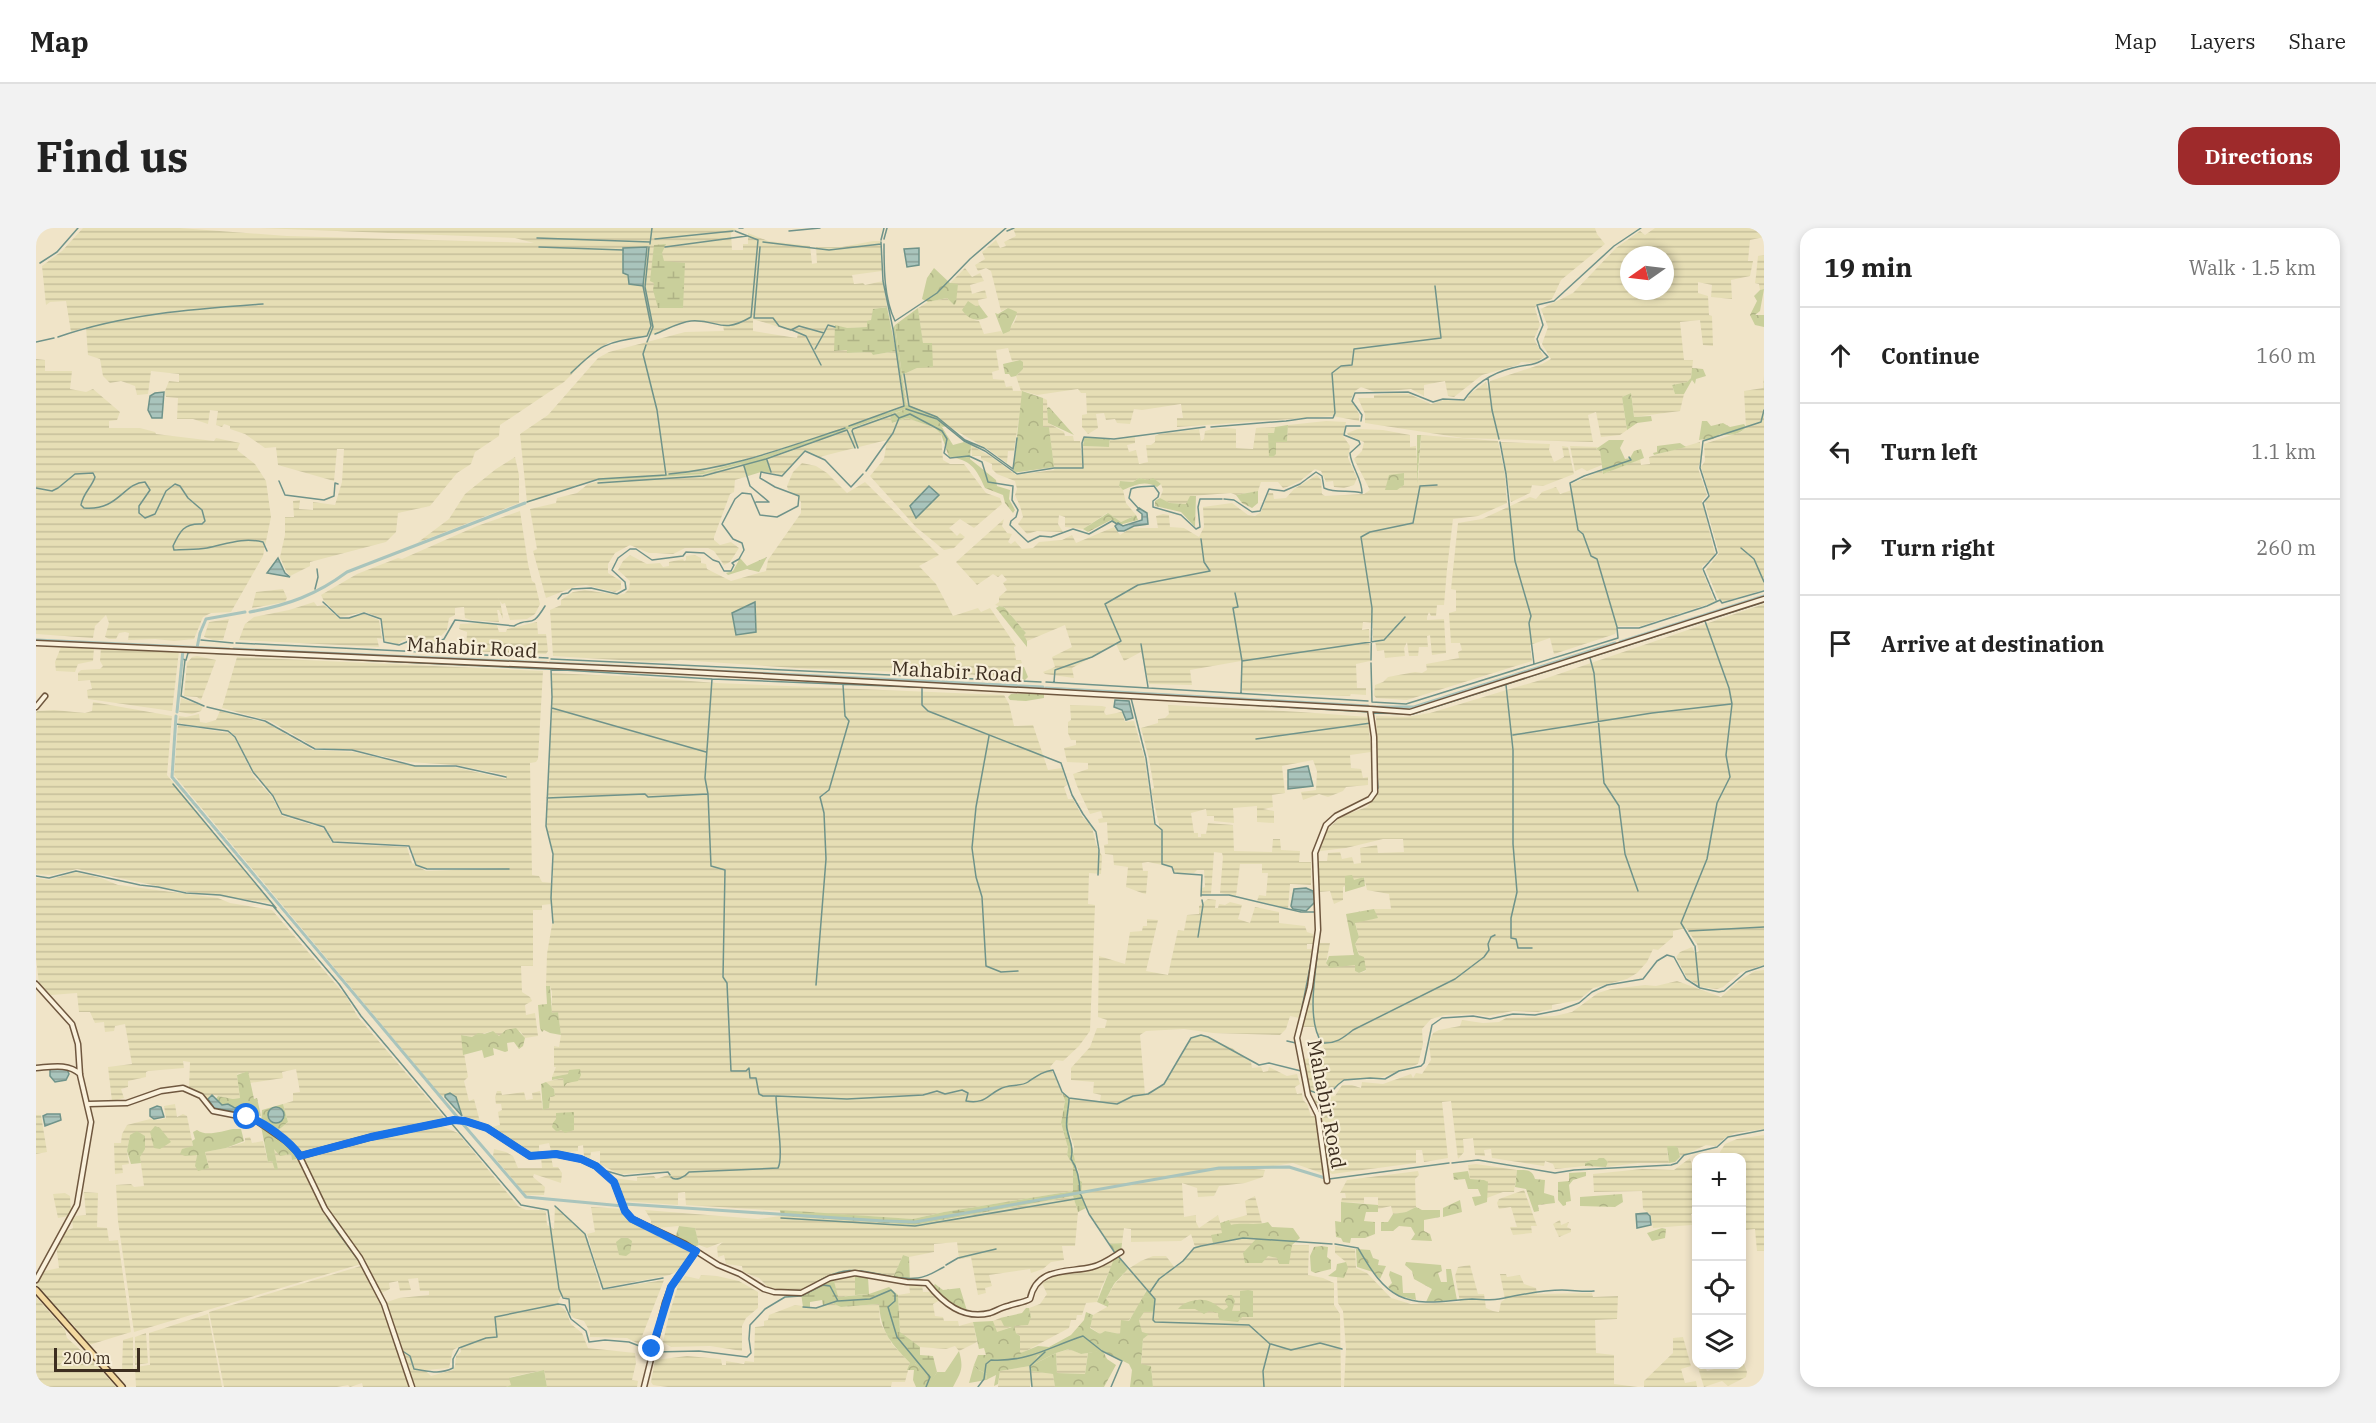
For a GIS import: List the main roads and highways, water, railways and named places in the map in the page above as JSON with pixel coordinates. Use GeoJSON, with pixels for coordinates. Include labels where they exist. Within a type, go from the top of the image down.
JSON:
{"type":"FeatureCollection","features":[{"type":"Feature","properties":{"kind":"main road"},"geometry":{"type":"LineString","coordinates":[[36,1290],[122,1387]]}},
{"type":"Feature","properties":{"kind":"water"},"geometry":{"type":"Polygon","coordinates":[[[647,247],[643,286],[629,284],[628,275],[623,273],[623,248],[647,247]]]}},
{"type":"Feature","properties":{"kind":"water"},"geometry":{"type":"Polygon","coordinates":[[[919,248],[919,265],[907,267],[904,249],[919,248]]]}},
{"type":"Feature","properties":{"kind":"water"},"geometry":{"type":"Polygon","coordinates":[[[164,392],[162,418],[152,418],[148,410],[150,396],[164,392]]]}},
{"type":"Feature","properties":{"kind":"water"},"geometry":{"type":"Polygon","coordinates":[[[929,486],[939,495],[916,518],[910,506],[929,486]]]}},
{"type":"Feature","properties":{"kind":"water"},"geometry":{"type":"Polygon","coordinates":[[[1139,508],[1147,513],[1148,524],[1118,531],[1115,526],[1118,523],[1123,526],[1142,520],[1142,514],[1137,510],[1139,508]]]}},
{"type":"Feature","properties":{"kind":"water"},"geometry":{"type":"Polygon","coordinates":[[[278,558],[285,573],[290,577],[267,573],[278,558]]]}},
{"type":"Feature","properties":{"kind":"water"},"geometry":{"type":"Polygon","coordinates":[[[755,602],[756,632],[736,635],[732,613],[755,602]]]}},
{"type":"Feature","properties":{"kind":"water"},"geometry":{"type":"Polygon","coordinates":[[[1115,700],[1129,701],[1133,718],[1126,720],[1122,710],[1114,707],[1115,700]]]}},
{"type":"Feature","properties":{"kind":"water"},"geometry":{"type":"Polygon","coordinates":[[[1308,766],[1313,786],[1288,789],[1288,770],[1308,766]]]}},
{"type":"Feature","properties":{"kind":"water"},"geometry":{"type":"Polygon","coordinates":[[[1306,888],[1313,891],[1315,902],[1306,911],[1293,909],[1291,906],[1294,889],[1306,888]]]}},
{"type":"Feature","properties":{"kind":"water"},"geometry":{"type":"Polygon","coordinates":[[[50,1069],[67,1069],[69,1074],[66,1080],[55,1082],[50,1076],[50,1069]]]}},
{"type":"Feature","properties":{"kind":"water"},"geometry":{"type":"Polygon","coordinates":[[[450,1093],[456,1097],[462,1116],[445,1097],[450,1093]]]}},
{"type":"Feature","properties":{"kind":"water"},"geometry":{"type":"Polygon","coordinates":[[[212,1095],[222,1105],[238,1107],[242,1113],[214,1108],[208,1099],[212,1095]]]}},
{"type":"Feature","properties":{"kind":"water"},"geometry":{"type":"Polygon","coordinates":[[[161,1107],[164,1117],[154,1119],[150,1116],[150,1109],[161,1107]]]}},
{"type":"Feature","properties":{"kind":"water"},"geometry":{"type":"Polygon","coordinates":[[[276,1107],[282,1109],[284,1115],[282,1121],[276,1123],[270,1121],[268,1115],[270,1109],[276,1107]]]}},
{"type":"Feature","properties":{"kind":"water"},"geometry":{"type":"Polygon","coordinates":[[[60,1114],[61,1120],[45,1126],[43,1116],[60,1114]]]}},
{"type":"Feature","properties":{"kind":"water"},"geometry":{"type":"Polygon","coordinates":[[[1647,1213],[1650,1216],[1651,1225],[1637,1228],[1636,1214],[1647,1213]]]}},
{"type":"Feature","properties":{"kind":"waterway"},"geometry":{"type":"LineString","coordinates":[[40,263],[57,252],[78,228]]}},
{"type":"Feature","properties":{"kind":"waterway"},"geometry":{"type":"LineString","coordinates":[[650,244],[652,228]]}},
{"type":"Feature","properties":{"kind":"waterway"},"geometry":{"type":"LineString","coordinates":[[789,231],[820,228]]}},
{"type":"Feature","properties":{"kind":"waterway"},"geometry":{"type":"LineString","coordinates":[[881,240],[884,228]]}},
{"type":"Feature","properties":{"kind":"waterway"},"geometry":{"type":"LineString","coordinates":[[884,239],[887,228]]}},
{"type":"Feature","properties":{"kind":"waterway"},"geometry":{"type":"LineString","coordinates":[[884,244],[887,293],[895,321],[937,293],[970,259],[1006,228]]}},
{"type":"Feature","properties":{"kind":"waterway"},"geometry":{"type":"LineString","coordinates":[[1007,231],[1014,228]]}},
{"type":"Feature","properties":{"kind":"waterway"},"geometry":{"type":"LineString","coordinates":[[1361,421],[1362,415],[1352,401],[1355,393],[1408,392],[1433,402],[1443,399],[1464,400],[1473,389],[1491,376],[1512,368],[1533,364],[1548,357],[1540,348],[1537,339],[1543,325],[1537,305],[1554,301],[1614,246],[1641,228]]}},
{"type":"Feature","properties":{"kind":"waterway"},"geometry":{"type":"LineString","coordinates":[[655,239],[733,231]]}},
{"type":"Feature","properties":{"kind":"waterway"},"geometry":{"type":"LineString","coordinates":[[655,334],[677,324],[691,321],[726,326],[751,317],[758,240],[735,231]]}},
{"type":"Feature","properties":{"kind":"waterway"},"geometry":{"type":"LineString","coordinates":[[665,247],[747,236]]}},
{"type":"Feature","properties":{"kind":"waterway"},"geometry":{"type":"LineString","coordinates":[[537,238],[650,242]]}},
{"type":"Feature","properties":{"kind":"waterway"},"geometry":{"type":"LineString","coordinates":[[763,242],[829,250],[881,244]]}},
{"type":"Feature","properties":{"kind":"waterway"},"geometry":{"type":"LineString","coordinates":[[849,426],[904,406],[893,329],[883,281],[881,242]]}},
{"type":"Feature","properties":{"kind":"waterway"},"geometry":{"type":"LineString","coordinates":[[539,247],[623,250]]}},
{"type":"Feature","properties":{"kind":"waterway"},"geometry":{"type":"LineString","coordinates":[[647,342],[653,327],[645,287],[649,247]]}},
{"type":"Feature","properties":{"kind":"waterway"},"geometry":{"type":"LineString","coordinates":[[760,247],[754,318],[773,318],[779,326],[791,330],[799,326],[824,333],[828,325],[835,327]]}},
{"type":"Feature","properties":{"kind":"waterway"},"geometry":{"type":"LineString","coordinates":[[571,373],[605,346],[647,336],[651,326],[643,286]]}},
{"type":"Feature","properties":{"kind":"waterway"},"geometry":{"type":"LineString","coordinates":[[1211,427],[1307,418],[1333,418],[1335,413],[1332,373],[1341,366],[1352,365],[1354,349],[1441,338],[1435,286]]}},
{"type":"Feature","properties":{"kind":"waterway"},"geometry":{"type":"LineString","coordinates":[[58,337],[133,318],[263,304]]}},
{"type":"Feature","properties":{"kind":"waterway"},"geometry":{"type":"LineString","coordinates":[[792,330],[806,336],[821,365]]}},
{"type":"Feature","properties":{"kind":"waterway"},"geometry":{"type":"LineString","coordinates":[[815,349],[824,333]]}},
{"type":"Feature","properties":{"kind":"waterway"},"geometry":{"type":"LineString","coordinates":[[36,342],[54,338]]}},
{"type":"Feature","properties":{"kind":"waterway"},"geometry":{"type":"LineString","coordinates":[[527,502],[599,479],[666,475],[657,410],[643,354],[646,345]]}},
{"type":"Feature","properties":{"kind":"waterway"},"geometry":{"type":"LineString","coordinates":[[904,374],[909,406],[937,417],[965,440],[984,448],[1013,469],[1017,438]]}},
{"type":"Feature","properties":{"kind":"waterway"},"geometry":{"type":"LineString","coordinates":[[1488,378],[1499,439]]}},
{"type":"Feature","properties":{"kind":"waterway"},"geometry":{"type":"LineString","coordinates":[[906,409],[937,419],[964,441],[985,451],[1017,474],[1054,468],[1083,468],[1082,443],[1084,437],[1114,439],[1205,427]]}},
{"type":"Feature","properties":{"kind":"waterway"},"geometry":{"type":"LineString","coordinates":[[1716,600],[1703,569],[1717,553],[1703,503],[1709,496],[1700,468],[1703,441],[1761,422],[1764,410]]}},
{"type":"Feature","properties":{"kind":"waterway"},"geometry":{"type":"LineString","coordinates":[[858,448],[853,429],[895,414],[899,418]]}},
{"type":"Feature","properties":{"kind":"waterway"},"geometry":{"type":"LineString","coordinates":[[866,471],[893,433],[899,418],[910,414],[942,431],[947,439],[944,453],[950,458],[969,456],[982,462],[988,482],[1013,486],[1012,500],[1018,510],[1010,525],[1028,542],[1040,536],[1051,537],[1073,529],[1089,534],[1112,521],[1117,524]]}},
{"type":"Feature","properties":{"kind":"waterway"},"geometry":{"type":"LineString","coordinates":[[1224,499],[1234,500],[1252,512],[1260,511],[1269,489],[1284,491],[1300,484],[1316,472],[1322,476],[1324,488],[1362,493],[1350,453],[1360,444],[1359,441],[1344,435],[1346,426],[1360,426]]}},
{"type":"Feature","properties":{"kind":"waterway"},"geometry":{"type":"LineString","coordinates":[[669,474],[736,462],[845,428]]}},
{"type":"Feature","properties":{"kind":"waterway"},"geometry":{"type":"LineString","coordinates":[[598,483],[703,476],[766,459],[847,430],[855,448]]}},
{"type":"Feature","properties":{"kind":"waterway"},"geometry":{"type":"LineString","coordinates":[[1500,442],[1506,474],[1515,561],[1531,616],[1529,623],[1534,664]]}},
{"type":"Feature","properties":{"kind":"waterway"},"geometry":{"type":"LineString","coordinates":[[558,599],[572,589],[591,588],[617,594],[626,589],[625,582],[612,570],[618,558],[630,549],[636,549],[652,560],[683,556],[686,552],[704,553],[719,562],[724,571],[731,571],[734,565],[732,563],[739,559],[744,550],[742,543],[733,539],[722,524],[735,499],[742,493],[751,494],[760,515],[777,517],[798,506],[799,496],[775,487],[760,478],[761,472],[782,476],[805,451],[825,460],[851,487],[863,474]]}},
{"type":"Feature","properties":{"kind":"waterway"},"geometry":{"type":"LineString","coordinates":[[1617,627],[1597,559],[1591,556],[1583,534],[1578,530],[1570,483],[1631,460],[1629,457]]}},
{"type":"Feature","properties":{"kind":"waterway"},"geometry":{"type":"LineString","coordinates":[[767,460],[771,472]]}},
{"type":"Feature","properties":{"kind":"waterway"},"geometry":{"type":"LineString","coordinates":[[744,466],[750,486],[769,502],[756,502]]}},
{"type":"Feature","properties":{"kind":"waterway"},"geometry":{"type":"LineString","coordinates":[[36,488],[52,491],[75,474],[93,473],[95,477],[81,505],[84,508],[96,508],[113,501],[131,487],[145,482],[150,490],[139,506],[139,513],[145,518],[155,514],[166,491],[175,484],[180,486],[188,498],[202,510],[205,521],[183,529],[173,546],[174,550],[203,549],[248,540],[263,542],[267,551]]}},
{"type":"Feature","properties":{"kind":"waterway"},"geometry":{"type":"LineString","coordinates":[[279,481],[285,495],[324,500],[334,496],[335,483],[338,484]]}},
{"type":"Feature","properties":{"kind":"waterway"},"geometry":{"type":"LineString","coordinates":[[1371,660],[1372,608],[1361,537],[1370,532],[1413,523],[1420,486],[1437,485]]}},
{"type":"Feature","properties":{"kind":"waterway"},"geometry":{"type":"LineString","coordinates":[[1139,509],[1129,498],[1131,489],[1154,486],[1159,493],[1153,501],[1153,507],[1181,515],[1196,529],[1200,527],[1198,507],[1200,499],[1222,499]]}},
{"type":"Feature","properties":{"kind":"waterway"},"geometry":{"type":"LineString","coordinates":[[250,612],[301,598],[347,572],[525,503]]}},
{"type":"Feature","properties":{"kind":"waterway"},"geometry":{"type":"LineString","coordinates":[[1054,682],[1055,670],[1092,657],[1121,641],[1105,604],[1138,585],[1210,571],[1204,562],[1201,539]]}},
{"type":"Feature","properties":{"kind":"waterway"},"geometry":{"type":"LineString","coordinates":[[1741,548],[1754,559],[1764,582]]}},
{"type":"Feature","properties":{"kind":"waterway"},"geometry":{"type":"LineString","coordinates":[[315,589],[317,569]]}},
{"type":"Feature","properties":{"kind":"waterway"},"geometry":{"type":"LineString","coordinates":[[1371,663],[1372,702],[1406,704],[1618,638],[1617,628],[1639,628],[1720,600],[1722,603],[1764,591]]}},
{"type":"Feature","properties":{"kind":"waterway"},"geometry":{"type":"LineString","coordinates":[[1235,593],[1238,607],[1233,608],[1242,661],[1241,693]]}},
{"type":"Feature","properties":{"kind":"waterway"},"geometry":{"type":"LineString","coordinates":[[1620,642],[1764,596]]}},
{"type":"Feature","properties":{"kind":"waterway"},"geometry":{"type":"LineString","coordinates":[[323,602],[340,618],[349,618],[364,613],[381,619],[384,642],[399,645],[409,641],[426,649],[444,639],[455,620],[514,626],[533,620],[545,606]]}},
{"type":"Feature","properties":{"kind":"waterway"},"geometry":{"type":"LineString","coordinates":[[1373,713],[1413,714],[1764,602]]}},
{"type":"Feature","properties":{"kind":"waterway"},"geometry":{"type":"LineString","coordinates":[[197,648],[206,619],[245,612]]}},
{"type":"Feature","properties":{"kind":"waterway"},"geometry":{"type":"LineString","coordinates":[[1242,661],[1384,640],[1405,617]]}},
{"type":"Feature","properties":{"kind":"waterway"},"geometry":{"type":"LineString","coordinates":[[1694,945],[1681,923],[1707,859],[1717,803],[1730,777],[1726,755],[1732,704],[1729,688],[1705,621]]}},
{"type":"Feature","properties":{"kind":"waterway"},"geometry":{"type":"LineString","coordinates":[[36,640],[229,649]]}},
{"type":"Feature","properties":{"kind":"waterway"},"geometry":{"type":"LineString","coordinates":[[201,640],[233,643]]}},
{"type":"Feature","properties":{"kind":"waterway"},"geometry":{"type":"LineString","coordinates":[[236,643],[548,658]]}},
{"type":"Feature","properties":{"kind":"waterway"},"geometry":{"type":"LineString","coordinates":[[1372,707],[1414,707],[1615,643]]}},
{"type":"Feature","properties":{"kind":"waterway"},"geometry":{"type":"LineString","coordinates":[[1141,644],[1148,687]]}},
{"type":"Feature","properties":{"kind":"waterway"},"geometry":{"type":"LineString","coordinates":[[234,649],[547,663]]}},
{"type":"Feature","properties":{"kind":"waterway"},"geometry":{"type":"LineString","coordinates":[[177,712],[183,650]]}},
{"type":"Feature","properties":{"kind":"waterway"},"geometry":{"type":"LineString","coordinates":[[186,660],[188,653],[191,652],[228,654]]}},
{"type":"Feature","properties":{"kind":"waterway"},"geometry":{"type":"LineString","coordinates":[[233,654],[546,669]]}},
{"type":"Feature","properties":{"kind":"waterway"},"geometry":{"type":"LineString","coordinates":[[1590,658],[1594,673],[1604,783],[1619,806],[1625,854],[1638,891]]}},
{"type":"Feature","properties":{"kind":"waterway"},"geometry":{"type":"LineString","coordinates":[[183,659],[185,660],[181,696],[204,706]]}},
{"type":"Feature","properties":{"kind":"waterway"},"geometry":{"type":"LineString","coordinates":[[551,659],[1041,682]]}},
{"type":"Feature","properties":{"kind":"waterway"},"geometry":{"type":"LineString","coordinates":[[550,663],[1043,687]]}},
{"type":"Feature","properties":{"kind":"waterway"},"geometry":{"type":"LineString","coordinates":[[547,669],[712,679],[963,689]]}},
{"type":"Feature","properties":{"kind":"waterway"},"geometry":{"type":"LineString","coordinates":[[551,669],[552,697],[546,826],[553,854],[551,898],[553,923]]}},
{"type":"Feature","properties":{"kind":"waterway"},"geometry":{"type":"LineString","coordinates":[[712,679],[705,778],[708,794],[711,866],[725,870],[723,977],[727,983],[731,1071],[746,1071],[749,1068],[750,1078],[756,1078],[759,1094],[775,1096]]}},
{"type":"Feature","properties":{"kind":"waterway"},"geometry":{"type":"LineString","coordinates":[[1046,682],[1368,701]]}},
{"type":"Feature","properties":{"kind":"waterway"},"geometry":{"type":"LineString","coordinates":[[816,985],[826,859],[824,813],[820,797],[829,790],[849,721],[845,716],[843,685]]}},
{"type":"Feature","properties":{"kind":"waterway"},"geometry":{"type":"LineString","coordinates":[[1506,685],[1513,750],[1513,844],[1517,892],[1511,918],[1511,938],[1516,939],[1518,948],[1532,948]]}},
{"type":"Feature","properties":{"kind":"waterway"},"geometry":{"type":"LineString","coordinates":[[922,688],[922,705],[928,711],[1061,763],[1072,795],[1096,832],[1099,850],[1098,875]]}},
{"type":"Feature","properties":{"kind":"waterway"},"geometry":{"type":"LineString","coordinates":[[1046,688],[1368,706]]}},
{"type":"Feature","properties":{"kind":"waterway"},"geometry":{"type":"LineString","coordinates":[[1131,698],[1146,758],[1155,824],[1162,830],[1162,864],[1172,867],[1174,873],[1202,875],[1201,896]]}},
{"type":"Feature","properties":{"kind":"waterway"},"geometry":{"type":"LineString","coordinates":[[1200,702],[1369,712]]}},
{"type":"Feature","properties":{"kind":"waterway"},"geometry":{"type":"LineString","coordinates":[[1513,735],[1652,713],[1731,704]]}},
{"type":"Feature","properties":{"kind":"waterway"},"geometry":{"type":"LineString","coordinates":[[207,707],[265,721],[315,749],[352,750],[415,766],[456,766],[506,777]]}},
{"type":"Feature","properties":{"kind":"waterway"},"geometry":{"type":"LineString","coordinates":[[552,708],[706,752]]}},
{"type":"Feature","properties":{"kind":"waterway"},"geometry":{"type":"LineString","coordinates":[[1373,714],[1378,788],[1373,797]]}},
{"type":"Feature","properties":{"kind":"waterway"},"geometry":{"type":"LineString","coordinates":[[176,716],[172,777],[459,1119]]}},
{"type":"Feature","properties":{"kind":"waterway"},"geometry":{"type":"LineString","coordinates":[[1256,739],[1371,723]]}},
{"type":"Feature","properties":{"kind":"waterway"},"geometry":{"type":"LineString","coordinates":[[176,724],[228,731],[235,737],[253,772],[273,796],[282,814],[324,827],[333,842],[409,846],[416,865],[427,869],[509,869]]}},
{"type":"Feature","properties":{"kind":"waterway"},"geometry":{"type":"LineString","coordinates":[[989,736],[976,807],[972,848],[976,877],[982,897],[986,966],[1001,972],[1018,971]]}},
{"type":"Feature","properties":{"kind":"waterway"},"geometry":{"type":"LineString","coordinates":[[173,784],[276,908]]}},
{"type":"Feature","properties":{"kind":"waterway"},"geometry":{"type":"LineString","coordinates":[[547,798],[708,794]]}},
{"type":"Feature","properties":{"kind":"waterway"},"geometry":{"type":"LineString","coordinates":[[1350,811],[1362,805]]}},
{"type":"Feature","properties":{"kind":"waterway"},"geometry":{"type":"LineString","coordinates":[[1326,828],[1338,817]]}},
{"type":"Feature","properties":{"kind":"waterway"},"geometry":{"type":"LineString","coordinates":[[36,876],[49,878],[76,871],[140,885],[186,893],[220,895],[273,906],[339,984],[361,1016],[448,1119]]}},
{"type":"Feature","properties":{"kind":"waterway"},"geometry":{"type":"LineString","coordinates":[[1202,895],[1229,895],[1301,912],[1315,912]]}},
{"type":"Feature","properties":{"kind":"waterway"},"geometry":{"type":"LineString","coordinates":[[1318,897],[1319,909]]}},
{"type":"Feature","properties":{"kind":"waterway"},"geometry":{"type":"LineString","coordinates":[[1198,937],[1202,900]]}},
{"type":"Feature","properties":{"kind":"waterway"},"geometry":{"type":"LineString","coordinates":[[1316,918],[1316,935]]}},
{"type":"Feature","properties":{"kind":"waterway"},"geometry":{"type":"LineString","coordinates":[[1689,931],[1764,927]]}},
{"type":"Feature","properties":{"kind":"waterway"},"geometry":{"type":"LineString","coordinates":[[1319,938],[1313,992],[1314,1020],[1322,1043],[1331,1043],[1455,979],[1484,957],[1489,950],[1488,944],[1491,937],[1495,935]]}},
{"type":"Feature","properties":{"kind":"waterway"},"geometry":{"type":"LineString","coordinates":[[1695,946],[1699,987]]}},
{"type":"Feature","properties":{"kind":"waterway"},"geometry":{"type":"LineString","coordinates":[[1308,1090],[1327,1094],[1344,1080],[1385,1079],[1399,1071],[1421,1066],[1424,1063],[1432,1025],[1442,1018],[1473,1016],[1490,1019],[1513,1014],[1535,1015],[1560,1010],[1579,1003],[1592,992],[1607,985],[1643,979],[1657,961],[1667,955],[1674,957],[1686,979],[1700,988],[1719,992],[1724,991],[1746,972],[1764,966]]}},
{"type":"Feature","properties":{"kind":"waterway"},"geometry":{"type":"LineString","coordinates":[[1299,1023],[1312,957]]}},
{"type":"Feature","properties":{"kind":"waterway"},"geometry":{"type":"LineString","coordinates":[[671,1177],[680,1178],[689,1172],[778,1168],[780,1145],[776,1096],[847,1099],[923,1095],[937,1091],[945,1094],[962,1090],[968,1093],[966,1101],[977,1101],[985,1099],[1003,1087],[1025,1084],[1042,1073],[1053,1070],[1062,1092],[1069,1098],[1117,1104],[1133,1096],[1148,1094],[1164,1084],[1191,1038],[1201,1035],[1259,1065],[1269,1063],[1301,1071],[1305,1087]]}},
{"type":"Feature","properties":{"kind":"waterway"},"geometry":{"type":"LineString","coordinates":[[1287,1041],[1296,1043],[1296,1041]]}},
{"type":"Feature","properties":{"kind":"waterway"},"geometry":{"type":"LineString","coordinates":[[1069,1099],[1067,1125],[1072,1147],[1071,1159],[1078,1176],[1080,1194]]}},
{"type":"Feature","properties":{"kind":"waterway"},"geometry":{"type":"LineString","coordinates":[[462,1123],[526,1197],[623,1206]]}},
{"type":"Feature","properties":{"kind":"waterway"},"geometry":{"type":"LineString","coordinates":[[452,1124],[521,1205],[548,1210],[559,1289],[563,1298],[569,1299],[570,1312]]}},
{"type":"Feature","properties":{"kind":"waterway"},"geometry":{"type":"LineString","coordinates":[[1452,1163],[1478,1160],[1555,1173],[1671,1165],[1677,1163],[1684,1155],[1717,1147],[1728,1137],[1764,1130]]}},
{"type":"Feature","properties":{"kind":"waterway"},"geometry":{"type":"LineString","coordinates":[[1329,1179],[1449,1163]]}},
{"type":"Feature","properties":{"kind":"waterway"},"geometry":{"type":"LineString","coordinates":[[885,1221],[915,1222],[1219,1168],[1289,1167],[1325,1178]]}},
{"type":"Feature","properties":{"kind":"waterway"},"geometry":{"type":"LineString","coordinates":[[603,1170],[624,1176],[668,1172],[670,1175]]}},
{"type":"Feature","properties":{"kind":"waterway"},"geometry":{"type":"LineString","coordinates":[[308,1178],[315,1193]]}},
{"type":"Feature","properties":{"kind":"waterway"},"geometry":{"type":"LineString","coordinates":[[1081,1195],[1089,1214],[1115,1253]]}},
{"type":"Feature","properties":{"kind":"waterway"},"geometry":{"type":"LineString","coordinates":[[781,1218],[915,1226],[1081,1198]]}},
{"type":"Feature","properties":{"kind":"waterway"},"geometry":{"type":"LineString","coordinates":[[319,1200],[329,1220],[361,1264]]}},
{"type":"Feature","properties":{"kind":"waterway"},"geometry":{"type":"LineString","coordinates":[[625,1204],[883,1221]]}},
{"type":"Feature","properties":{"kind":"waterway"},"geometry":{"type":"LineString","coordinates":[[555,1206],[585,1234],[603,1289],[663,1278]]}},
{"type":"Feature","properties":{"kind":"waterway"},"geometry":{"type":"LineString","coordinates":[[1150,1292],[1159,1279],[1183,1261],[1194,1248],[1201,1246],[1243,1238],[1332,1244]]}},
{"type":"Feature","properties":{"kind":"waterway"},"geometry":{"type":"LineString","coordinates":[[1335,1244],[1358,1248],[1386,1287],[1399,1296],[1417,1301],[1496,1300],[1554,1290],[1594,1291]]}},
{"type":"Feature","properties":{"kind":"waterway"},"geometry":{"type":"LineString","coordinates":[[946,1265],[958,1258],[996,1249]]}},
{"type":"Feature","properties":{"kind":"waterway"},"geometry":{"type":"LineString","coordinates":[[1118,1256],[1155,1299],[1153,1320],[1155,1322],[1249,1325],[1270,1344],[1263,1371],[1264,1387]]}},
{"type":"Feature","properties":{"kind":"waterway"},"geometry":{"type":"LineString","coordinates":[[814,1284],[843,1271],[855,1270],[890,1277],[918,1278],[944,1267]]}},
{"type":"Feature","properties":{"kind":"waterway"},"geometry":{"type":"LineString","coordinates":[[401,1350],[410,1356],[414,1369],[434,1372],[448,1370],[453,1368],[453,1359],[459,1348],[486,1338],[497,1337],[495,1317],[558,1304],[565,1305],[571,1319],[586,1331],[589,1342],[605,1340],[629,1342],[655,1352],[699,1351],[747,1357],[751,1353],[750,1325],[765,1309],[785,1297],[801,1296],[823,1285],[830,1286],[838,1301],[870,1299],[891,1290],[895,1294],[895,1301],[888,1307],[897,1337],[930,1377],[926,1387]]}},
{"type":"Feature","properties":{"kind":"waterway"},"geometry":{"type":"LineString","coordinates":[[803,1307],[816,1308],[837,1301]]}},
{"type":"Feature","properties":{"kind":"waterway"},"geometry":{"type":"LineString","coordinates":[[952,1309],[967,1315]]}},
{"type":"Feature","properties":{"kind":"waterway"},"geometry":{"type":"LineString","coordinates":[[978,1387],[984,1379],[986,1364],[991,1360],[1017,1359],[1083,1336],[1102,1351],[1122,1361],[1111,1387]]}},
{"type":"Feature","properties":{"kind":"waterway"},"geometry":{"type":"LineString","coordinates":[[393,1337],[397,1350]]}},
{"type":"Feature","properties":{"kind":"waterway"},"geometry":{"type":"LineString","coordinates":[[1271,1344],[1291,1350],[1320,1343],[1342,1349]]}},
{"type":"Feature","properties":{"kind":"waterway"},"geometry":{"type":"LineString","coordinates":[[1032,1387],[1030,1366],[1045,1352]]}}]}
